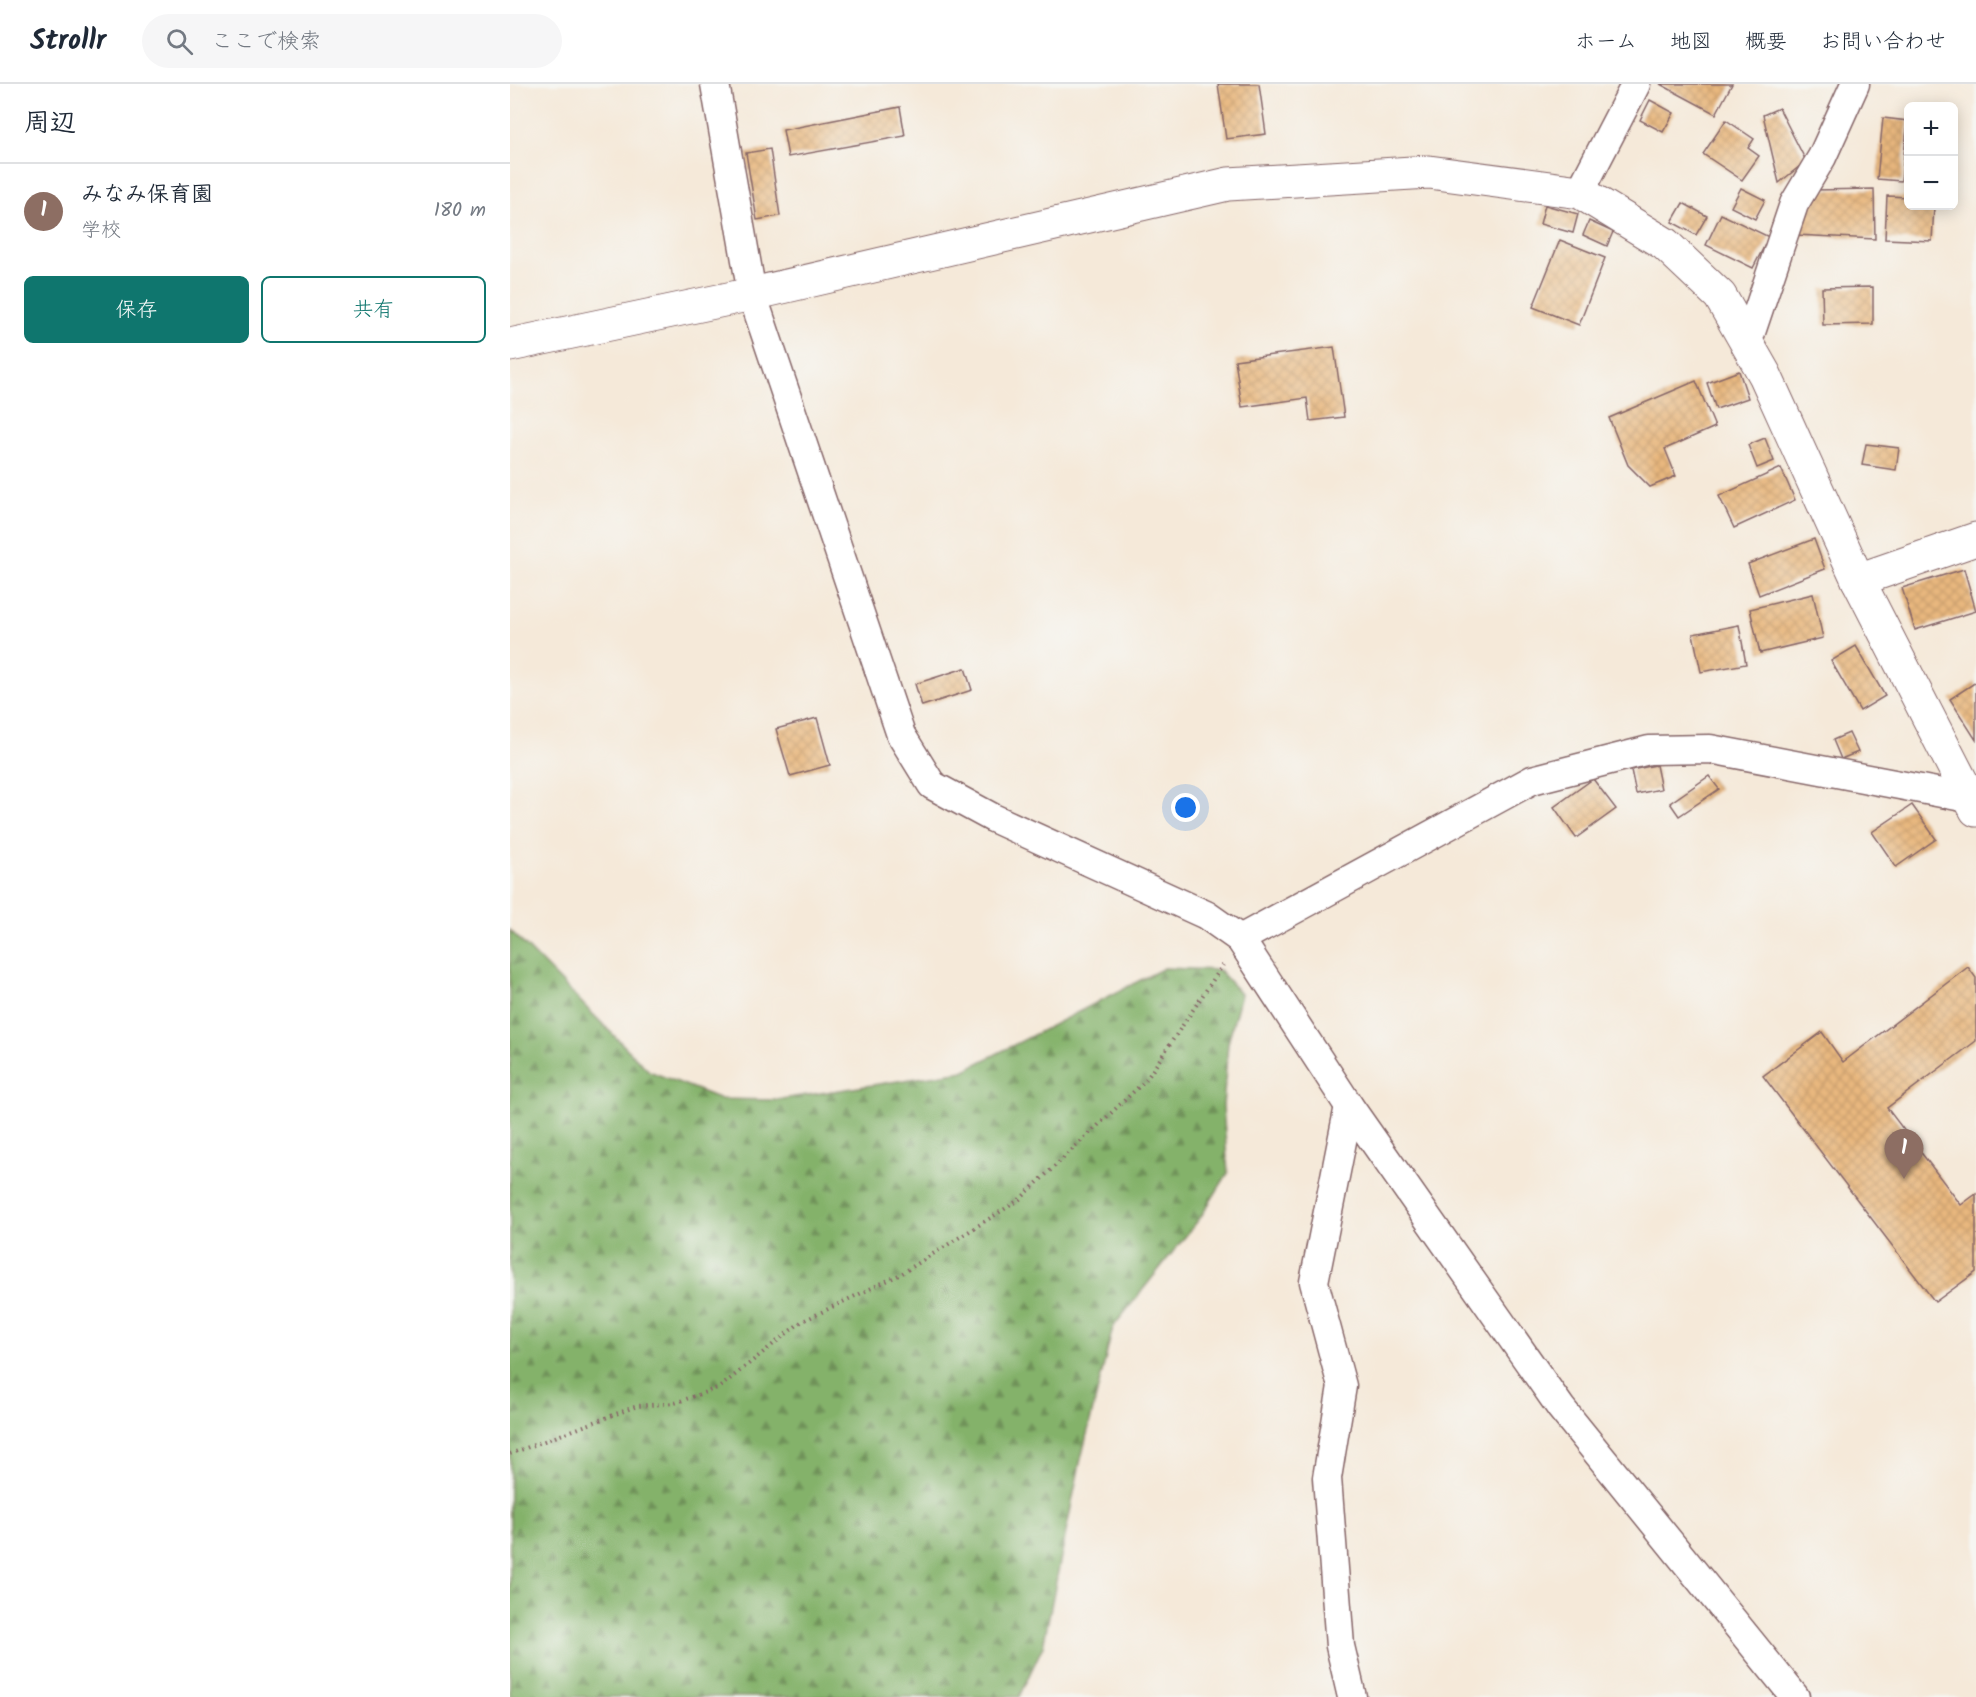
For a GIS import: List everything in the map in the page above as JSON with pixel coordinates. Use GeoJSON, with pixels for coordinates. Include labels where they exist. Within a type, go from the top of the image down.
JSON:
{"type":"FeatureCollection","features":[{"type":"Feature","properties":{"kind":"street"},"geometry":{"type":"LineString","coordinates":[[715,84],[752,294],[901,735],[932,785],[993,818],[1206,915],[1240,939],[1349,1106],[1561,1408],[1792,1696]]}},
{"type":"Feature","properties":{"kind":"street"},"geometry":{"type":"LineString","coordinates":[[1580,192],[1636,84]]}},
{"type":"Feature","properties":{"kind":"street"},"geometry":{"type":"LineString","coordinates":[[1747,344],[1794,204],[1821,157],[1855,84]]}},
{"type":"Feature","properties":{"kind":"street"},"geometry":{"type":"LineString","coordinates":[[510,345],[752,294],[1228,184],[1429,172],[1580,192],[1665,244],[1720,296],[1765,375],[1858,580],[1972,804]]}},
{"type":"Feature","properties":{"kind":"street"},"geometry":{"type":"LineString","coordinates":[[1858,580],[1976,539]]}},
{"type":"Feature","properties":{"kind":"street"},"geometry":{"type":"LineString","coordinates":[[1240,939],[1532,780],[1649,750],[1710,749],[1972,804]]}},
{"type":"Feature","properties":{"kind":"street"},"geometry":{"type":"LineString","coordinates":[[1349,1106],[1314,1282],[1342,1386],[1327,1478],[1340,1646],[1352,1697]]}},
{"type":"Feature","properties":{"kind":"path"},"geometry":{"type":"LineString","coordinates":[[510,1455],[637,1406],[675,1403],[720,1387],[801,1322],[901,1274],[1019,1200],[1146,1080],[1240,939]]}},
{"type":"Feature","properties":{"kind":"green space"},"geometry":{"type":"Polygon","coordinates":[[[510,930],[649,1071],[721,1099],[775,1100],[963,1071],[1164,968],[1219,970],[1241,994],[1228,1043],[1223,1106],[1228,1173],[1200,1218],[1113,1327],[1080,1463],[1043,1646],[1019,1697],[510,1697],[510,930]]]}},
{"type":"Feature","properties":{"kind":"building"},"geometry":{"type":"Polygon","coordinates":[[[1218,84],[1259,84],[1266,134],[1226,139],[1218,84]]]}},
{"type":"Feature","properties":{"kind":"building"},"geometry":{"type":"Polygon","coordinates":[[[1660,84],[1732,84],[1716,114],[1660,84]]]}},
{"type":"Feature","properties":{"kind":"building"},"geometry":{"type":"Polygon","coordinates":[[[1650,100],[1674,113],[1663,132],[1640,120],[1650,100]]]}},
{"type":"Feature","properties":{"kind":"building"},"geometry":{"type":"Polygon","coordinates":[[[900,107],[905,136],[788,157],[783,130],[900,107]]]}},
{"type":"Feature","properties":{"kind":"building"},"geometry":{"type":"Polygon","coordinates":[[[1779,108],[1806,161],[1779,183],[1763,115],[1779,108]]]}},
{"type":"Feature","properties":{"kind":"building"},"geometry":{"type":"Polygon","coordinates":[[[1883,118],[1904,121],[1901,181],[1877,179],[1883,118]]]}},
{"type":"Feature","properties":{"kind":"building"},"geometry":{"type":"Polygon","coordinates":[[[1726,120],[1754,139],[1748,148],[1759,156],[1742,180],[1703,154],[1726,120]]]}},
{"type":"Feature","properties":{"kind":"building"},"geometry":{"type":"Polygon","coordinates":[[[770,149],[780,216],[757,220],[746,153],[770,149]]]}},
{"type":"Feature","properties":{"kind":"building"},"geometry":{"type":"Polygon","coordinates":[[[1741,188],[1765,200],[1755,219],[1731,207],[1741,188]]]}},
{"type":"Feature","properties":{"kind":"building"},"geometry":{"type":"Polygon","coordinates":[[[1874,189],[1875,239],[1796,235],[1813,190],[1874,189]]]}},
{"type":"Feature","properties":{"kind":"building"},"geometry":{"type":"Polygon","coordinates":[[[1887,196],[1904,197],[1904,210],[1934,210],[1932,241],[1885,239],[1887,196]]]}},
{"type":"Feature","properties":{"kind":"building"},"geometry":{"type":"Polygon","coordinates":[[[1683,203],[1707,216],[1696,235],[1672,222],[1683,203]]]}},
{"type":"Feature","properties":{"kind":"building"},"geometry":{"type":"Polygon","coordinates":[[[1545,205],[1578,214],[1573,233],[1540,224],[1545,205]]]}},
{"type":"Feature","properties":{"kind":"building"},"geometry":{"type":"Polygon","coordinates":[[[1721,214],[1769,237],[1753,268],[1706,245],[1721,214]]]}},
{"type":"Feature","properties":{"kind":"building"},"geometry":{"type":"Polygon","coordinates":[[[1589,221],[1613,232],[1607,246],[1583,235],[1589,221]]]}},
{"type":"Feature","properties":{"kind":"building"},"geometry":{"type":"Polygon","coordinates":[[[1560,240],[1605,258],[1579,325],[1533,307],[1560,240]]]}},
{"type":"Feature","properties":{"kind":"building"},"geometry":{"type":"Polygon","coordinates":[[[1873,287],[1873,324],[1823,325],[1822,288],[1873,287]]]}},
{"type":"Feature","properties":{"kind":"building"},"geometry":{"type":"Polygon","coordinates":[[[1334,347],[1344,417],[1310,421],[1307,398],[1242,407],[1235,360],[1334,347]]]}},
{"type":"Feature","properties":{"kind":"building"},"geometry":{"type":"Polygon","coordinates":[[[1739,371],[1748,398],[1716,409],[1707,383],[1739,371]]]}},
{"type":"Feature","properties":{"kind":"building"},"geometry":{"type":"Polygon","coordinates":[[[1696,381],[1715,427],[1665,449],[1676,476],[1650,487],[1628,465],[1609,418],[1696,381]]]}},
{"type":"Feature","properties":{"kind":"building"},"geometry":{"type":"Polygon","coordinates":[[[1765,438],[1774,461],[1757,468],[1748,445],[1765,438]]]}},
{"type":"Feature","properties":{"kind":"building"},"geometry":{"type":"Polygon","coordinates":[[[1866,444],[1899,448],[1896,470],[1862,465],[1866,444]]]}},
{"type":"Feature","properties":{"kind":"building"},"geometry":{"type":"Polygon","coordinates":[[[1781,468],[1795,500],[1734,528],[1719,496],[1781,468]]]}},
{"type":"Feature","properties":{"kind":"building"},"geometry":{"type":"Polygon","coordinates":[[[1814,539],[1825,569],[1759,595],[1748,564],[1814,539]]]}},
{"type":"Feature","properties":{"kind":"building"},"geometry":{"type":"Polygon","coordinates":[[[1964,569],[1976,611],[1915,630],[1902,588],[1964,569]]]}},
{"type":"Feature","properties":{"kind":"building"},"geometry":{"type":"Polygon","coordinates":[[[1813,594],[1823,638],[1760,653],[1750,609],[1813,594]]]}},
{"type":"Feature","properties":{"kind":"building"},"geometry":{"type":"Polygon","coordinates":[[[1739,625],[1746,664],[1701,672],[1693,634],[1739,625]]]}},
{"type":"Feature","properties":{"kind":"building"},"geometry":{"type":"Polygon","coordinates":[[[1856,646],[1885,696],[1860,711],[1831,661],[1856,646]]]}},
{"type":"Feature","properties":{"kind":"building"},"geometry":{"type":"Polygon","coordinates":[[[965,668],[972,690],[922,706],[915,684],[965,668]]]}},
{"type":"Feature","properties":{"kind":"building"},"geometry":{"type":"Polygon","coordinates":[[[1976,682],[1976,740],[1950,699],[1976,682]]]}},
{"type":"Feature","properties":{"kind":"building"},"geometry":{"type":"Polygon","coordinates":[[[817,718],[830,765],[790,776],[776,729],[817,718]]]}},
{"type":"Feature","properties":{"kind":"building"},"geometry":{"type":"Polygon","coordinates":[[[1849,733],[1858,752],[1841,759],[1833,740],[1849,733]]]}},
{"type":"Feature","properties":{"kind":"building"},"geometry":{"type":"Polygon","coordinates":[[[1656,765],[1661,789],[1636,794],[1631,770],[1656,765]]]}},
{"type":"Feature","properties":{"kind":"building"},"geometry":{"type":"Polygon","coordinates":[[[1709,776],[1719,789],[1679,816],[1670,803],[1709,776]]]}},
{"type":"Feature","properties":{"kind":"building"},"geometry":{"type":"Polygon","coordinates":[[[1593,779],[1616,809],[1576,838],[1554,807],[1593,779]]]}},
{"type":"Feature","properties":{"kind":"building"},"geometry":{"type":"Polygon","coordinates":[[[1912,805],[1936,839],[1896,867],[1872,832],[1912,805]]]}},
{"type":"Feature","properties":{"kind":"building"},"geometry":{"type":"Polygon","coordinates":[[[1968,967],[1976,978],[1976,1041],[1887,1108],[1961,1205],[1976,1194],[1976,1272],[1935,1302],[1763,1076],[1822,1032],[1843,1062],[1968,967]]]}},
{"type":"Feature","properties":{"kind":"place","name":"みなみ保育園"},"geometry":{"type":"Point","coordinates":[1904,1179]}}]}
